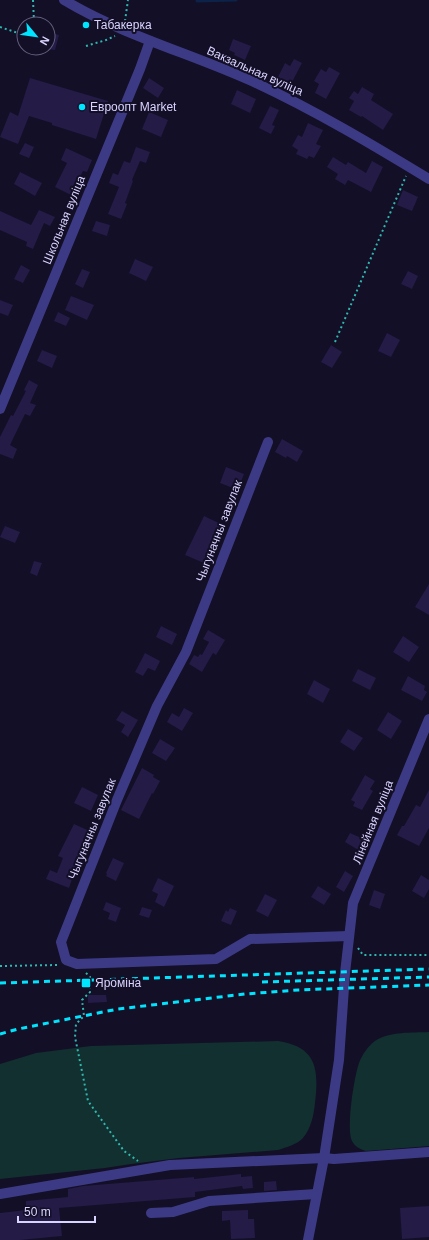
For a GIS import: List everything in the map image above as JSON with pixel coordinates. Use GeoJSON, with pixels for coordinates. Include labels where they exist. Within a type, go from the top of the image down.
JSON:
{"type":"FeatureCollection","features":[{"type":"Feature","properties":{"kind":"street","name":"Вакзальная вуліца"},"geometry":{"type":"LineString","coordinates":[[64,0],[97,18],[255,83],[339,125],[429,179]]}},
{"type":"Feature","properties":{"kind":"street","name":"Школьная вуліца"},"geometry":{"type":"LineString","coordinates":[[0,409],[150,41]]}},
{"type":"Feature","properties":{"kind":"street","name":"Чыгуначны завулак"},"geometry":{"type":"LineString","coordinates":[[77,964],[66,960],[61,942],[69,918],[157,706],[186,652],[268,442]]}},
{"type":"Feature","properties":{"kind":"street","name":"Лінейная вуліца"},"geometry":{"type":"LineString","coordinates":[[308,1240],[324,1158],[339,1060],[345,973],[353,903],[429,719]]}},
{"type":"Feature","properties":{"kind":"street"},"geometry":{"type":"LineString","coordinates":[[77,964],[216,959],[250,939],[349,936]]}},
{"type":"Feature","properties":{"kind":"street"},"geometry":{"type":"LineString","coordinates":[[0,1194],[170,1165],[324,1158],[334,1159],[429,1152]]}},
{"type":"Feature","properties":{"kind":"street"},"geometry":{"type":"LineString","coordinates":[[151,1213],[173,1212],[209,1201],[316,1194]]}},
{"type":"Feature","properties":{"kind":"path"},"geometry":{"type":"LineString","coordinates":[[32,0],[33,16]]}},
{"type":"Feature","properties":{"kind":"path"},"geometry":{"type":"LineString","coordinates":[[125,25],[128,0]]}},
{"type":"Feature","properties":{"kind":"path"},"geometry":{"type":"LineString","coordinates":[[0,27],[16,32]]}},
{"type":"Feature","properties":{"kind":"path"},"geometry":{"type":"LineString","coordinates":[[86,46],[116,36]]}},
{"type":"Feature","properties":{"kind":"path"},"geometry":{"type":"LineString","coordinates":[[335,342],[409,167]]}},
{"type":"Feature","properties":{"kind":"path"},"geometry":{"type":"LineString","coordinates":[[349,936],[363,955],[429,954]]}},
{"type":"Feature","properties":{"kind":"path"},"geometry":{"type":"LineString","coordinates":[[0,966],[77,964],[90,977],[90,992],[82,1000],[84,1016],[76,1024],[75,1037],[88,1101],[124,1151],[149,1169]]}},
{"type":"Feature","properties":{"kind":"green space"},"geometry":{"type":"Polygon","coordinates":[[[429,1032],[429,1146],[366,1151],[358,1148],[352,1141],[350,1134],[350,1114],[357,1070],[364,1054],[370,1045],[381,1038],[401,1033],[429,1032]]]}},
{"type":"Feature","properties":{"kind":"green space"},"geometry":{"type":"Polygon","coordinates":[[[278,1041],[301,1048],[308,1054],[313,1062],[316,1080],[315,1107],[312,1121],[303,1138],[288,1147],[278,1150],[179,1158],[105,1168],[0,1179],[0,1064],[36,1053],[91,1046],[278,1041]]]}},
{"type":"Feature","properties":{"kind":"building"},"geometry":{"type":"Polygon","coordinates":[[[56,34],[59,35],[56,46],[56,34]]]}},
{"type":"Feature","properties":{"kind":"building"},"geometry":{"type":"Polygon","coordinates":[[[233,39],[251,46],[245,60],[234,55],[235,53],[229,50],[233,39]]]}},
{"type":"Feature","properties":{"kind":"building"},"geometry":{"type":"Polygon","coordinates":[[[294,59],[302,63],[291,84],[278,77],[285,63],[290,66],[294,59]]]}},
{"type":"Feature","properties":{"kind":"building"},"geometry":{"type":"Polygon","coordinates":[[[329,67],[340,73],[326,99],[315,93],[319,84],[314,81],[321,69],[326,72],[329,67]]]}},
{"type":"Feature","properties":{"kind":"building","name":"Евроопт Market"},"geometry":{"type":"Polygon","coordinates":[[[30,78],[108,101],[96,139],[29,116],[18,144],[0,137],[10,112],[18,116],[30,78]]]}},
{"type":"Feature","properties":{"kind":"building"},"geometry":{"type":"Polygon","coordinates":[[[149,78],[164,88],[158,98],[143,88],[149,78]]]}},
{"type":"Feature","properties":{"kind":"building"},"geometry":{"type":"Polygon","coordinates":[[[362,87],[374,94],[371,100],[393,114],[383,130],[362,116],[361,117],[349,110],[354,101],[349,98],[354,91],[358,94],[362,87]]]}},
{"type":"Feature","properties":{"kind":"building"},"geometry":{"type":"Polygon","coordinates":[[[237,90],[256,99],[250,113],[231,104],[237,90]]]}},
{"type":"Feature","properties":{"kind":"building"},"geometry":{"type":"Polygon","coordinates":[[[270,106],[279,110],[272,125],[275,126],[271,134],[259,128],[270,106]]]}},
{"type":"Feature","properties":{"kind":"building"},"geometry":{"type":"Polygon","coordinates":[[[149,112],[168,120],[161,137],[142,129],[149,112]]]}},
{"type":"Feature","properties":{"kind":"building"},"geometry":{"type":"Polygon","coordinates":[[[308,123],[323,130],[316,144],[321,146],[314,158],[309,156],[307,159],[296,154],[298,150],[292,146],[298,135],[302,137],[308,123]]]}},
{"type":"Feature","properties":{"kind":"building"},"geometry":{"type":"Polygon","coordinates":[[[25,143],[34,147],[29,158],[19,154],[25,143]]]}},
{"type":"Feature","properties":{"kind":"building"},"geometry":{"type":"Polygon","coordinates":[[[136,147],[150,152],[146,163],[140,161],[132,180],[133,181],[125,203],[127,204],[121,219],[108,214],[119,187],[109,183],[113,173],[118,175],[124,161],[130,163],[136,147]]]}},
{"type":"Feature","properties":{"kind":"building"},"geometry":{"type":"Polygon","coordinates":[[[66,148],[92,160],[87,172],[83,171],[71,195],[55,187],[67,163],[61,160],[66,148]]]}},
{"type":"Feature","properties":{"kind":"building"},"geometry":{"type":"Polygon","coordinates":[[[333,157],[346,165],[348,162],[366,173],[372,161],[383,167],[371,192],[348,180],[345,185],[335,179],[338,174],[327,167],[333,157]]]}},
{"type":"Feature","properties":{"kind":"building"},"geometry":{"type":"Polygon","coordinates":[[[20,172],[42,183],[35,196],[14,184],[20,172]]]}},
{"type":"Feature","properties":{"kind":"building"},"geometry":{"type":"Polygon","coordinates":[[[403,190],[418,197],[412,211],[397,205],[403,190]]]}},
{"type":"Feature","properties":{"kind":"building"},"geometry":{"type":"Polygon","coordinates":[[[39,210],[55,217],[50,226],[44,223],[33,249],[26,246],[27,242],[0,230],[0,211],[31,225],[39,210]]]}},
{"type":"Feature","properties":{"kind":"building"},"geometry":{"type":"Polygon","coordinates":[[[96,221],[110,225],[107,236],[92,231],[96,221]]]}},
{"type":"Feature","properties":{"kind":"building"},"geometry":{"type":"Polygon","coordinates":[[[135,259],[153,267],[146,281],[129,273],[135,259]]]}},
{"type":"Feature","properties":{"kind":"building"},"geometry":{"type":"Polygon","coordinates":[[[21,265],[30,270],[23,283],[14,279],[21,265]]]}},
{"type":"Feature","properties":{"kind":"building"},"geometry":{"type":"Polygon","coordinates":[[[82,269],[90,272],[83,288],[75,284],[82,269]]]}},
{"type":"Feature","properties":{"kind":"building"},"geometry":{"type":"Polygon","coordinates":[[[408,271],[418,276],[412,289],[401,284],[408,271]]]}},
{"type":"Feature","properties":{"kind":"building"},"geometry":{"type":"Polygon","coordinates":[[[71,296],[94,305],[87,320],[65,310],[71,296]]]}},
{"type":"Feature","properties":{"kind":"building"},"geometry":{"type":"Polygon","coordinates":[[[0,300],[13,305],[8,316],[0,313],[0,300]]]}},
{"type":"Feature","properties":{"kind":"building"},"geometry":{"type":"Polygon","coordinates":[[[58,312],[70,318],[66,326],[54,321],[58,312]]]}},
{"type":"Feature","properties":{"kind":"building"},"geometry":{"type":"Polygon","coordinates":[[[387,333],[400,340],[391,357],[378,351],[387,333]]]}},
{"type":"Feature","properties":{"kind":"building"},"geometry":{"type":"Polygon","coordinates":[[[331,345],[342,352],[332,368],[321,362],[331,345]]]}},
{"type":"Feature","properties":{"kind":"building"},"geometry":{"type":"Polygon","coordinates":[[[42,350],[57,356],[52,368],[37,361],[42,350]]]}},
{"type":"Feature","properties":{"kind":"building"},"geometry":{"type":"Polygon","coordinates":[[[29,380],[38,385],[30,403],[36,405],[30,416],[25,414],[10,445],[17,449],[13,459],[0,454],[0,437],[11,415],[13,416],[26,391],[24,390],[29,380]]]}},
{"type":"Feature","properties":{"kind":"building"},"geometry":{"type":"Polygon","coordinates":[[[282,439],[303,451],[297,462],[287,456],[286,458],[275,452],[282,439]]]}},
{"type":"Feature","properties":{"kind":"building"},"geometry":{"type":"Polygon","coordinates":[[[226,467],[244,474],[238,490],[220,483],[226,467]]]}},
{"type":"Feature","properties":{"kind":"building"},"geometry":{"type":"Polygon","coordinates":[[[204,516],[221,524],[204,563],[185,555],[204,516]]]}},
{"type":"Feature","properties":{"kind":"building"},"geometry":{"type":"Polygon","coordinates":[[[5,526],[20,532],[15,543],[0,537],[5,526]]]}},
{"type":"Feature","properties":{"kind":"building"},"geometry":{"type":"Polygon","coordinates":[[[34,561],[42,563],[37,576],[30,573],[34,561]]]}},
{"type":"Feature","properties":{"kind":"building"},"geometry":{"type":"Polygon","coordinates":[[[429,584],[429,615],[415,607],[429,584]]]}},
{"type":"Feature","properties":{"kind":"building"},"geometry":{"type":"Polygon","coordinates":[[[161,626],[177,634],[172,645],[156,637],[161,626]]]}},
{"type":"Feature","properties":{"kind":"building"},"geometry":{"type":"Polygon","coordinates":[[[208,630],[225,640],[216,655],[213,653],[202,672],[189,664],[194,655],[198,657],[200,654],[202,655],[209,642],[203,639],[208,630]]]}},
{"type":"Feature","properties":{"kind":"building"},"geometry":{"type":"Polygon","coordinates":[[[403,636],[419,647],[409,662],[393,652],[403,636]]]}},
{"type":"Feature","properties":{"kind":"building"},"geometry":{"type":"Polygon","coordinates":[[[145,653],[160,661],[155,671],[148,668],[143,676],[135,672],[145,653]]]}},
{"type":"Feature","properties":{"kind":"building"},"geometry":{"type":"Polygon","coordinates":[[[358,669],[376,678],[370,690],[352,681],[358,669]]]}},
{"type":"Feature","properties":{"kind":"building"},"geometry":{"type":"Polygon","coordinates":[[[408,676],[425,686],[424,690],[427,692],[422,701],[401,690],[408,676]]]}},
{"type":"Feature","properties":{"kind":"building"},"geometry":{"type":"Polygon","coordinates":[[[314,680],[330,689],[323,703],[307,694],[314,680]]]}},
{"type":"Feature","properties":{"kind":"building"},"geometry":{"type":"Polygon","coordinates":[[[184,708],[193,713],[182,731],[167,722],[172,713],[179,717],[184,708]]]}},
{"type":"Feature","properties":{"kind":"building"},"geometry":{"type":"Polygon","coordinates":[[[122,711],[138,720],[128,737],[121,732],[125,725],[116,720],[122,711]]]}},
{"type":"Feature","properties":{"kind":"building"},"geometry":{"type":"Polygon","coordinates":[[[388,712],[402,721],[391,739],[377,730],[388,712]]]}},
{"type":"Feature","properties":{"kind":"building"},"geometry":{"type":"Polygon","coordinates":[[[348,729],[363,738],[354,751],[340,742],[348,729]]]}},
{"type":"Feature","properties":{"kind":"building"},"geometry":{"type":"Polygon","coordinates":[[[160,739],[175,748],[166,761],[152,753],[160,739]]]}},
{"type":"Feature","properties":{"kind":"building"},"geometry":{"type":"Polygon","coordinates":[[[142,768],[154,775],[153,777],[160,781],[139,819],[121,810],[142,768]]]}},
{"type":"Feature","properties":{"kind":"building"},"geometry":{"type":"Polygon","coordinates":[[[365,775],[375,781],[370,789],[373,791],[362,810],[353,806],[355,802],[351,800],[365,775]]]}},
{"type":"Feature","properties":{"kind":"building"},"geometry":{"type":"Polygon","coordinates":[[[82,787],[98,795],[91,811],[74,803],[82,787]]]}},
{"type":"Feature","properties":{"kind":"building"},"geometry":{"type":"Polygon","coordinates":[[[429,790],[429,828],[419,846],[397,835],[416,805],[420,807],[429,790]]]}},
{"type":"Feature","properties":{"kind":"building"},"geometry":{"type":"Polygon","coordinates":[[[74,824],[94,833],[91,841],[89,840],[71,878],[69,888],[46,879],[50,870],[57,873],[63,858],[58,856],[74,824]]]}},
{"type":"Feature","properties":{"kind":"building"},"geometry":{"type":"Polygon","coordinates":[[[350,833],[366,840],[360,851],[345,842],[350,833]]]}},
{"type":"Feature","properties":{"kind":"building"},"geometry":{"type":"Polygon","coordinates":[[[113,858],[124,863],[116,881],[106,876],[113,858]]]}},
{"type":"Feature","properties":{"kind":"building"},"geometry":{"type":"Polygon","coordinates":[[[345,871],[353,876],[344,892],[336,887],[345,871]]]}},
{"type":"Feature","properties":{"kind":"building"},"geometry":{"type":"Polygon","coordinates":[[[421,875],[429,880],[429,889],[424,898],[412,891],[421,875]]]}},
{"type":"Feature","properties":{"kind":"building"},"geometry":{"type":"Polygon","coordinates":[[[158,878],[174,886],[164,907],[155,902],[158,894],[152,891],[158,878]]]}},
{"type":"Feature","properties":{"kind":"building"},"geometry":{"type":"Polygon","coordinates":[[[318,886],[331,894],[324,905],[311,897],[318,886]]]}},
{"type":"Feature","properties":{"kind":"building"},"geometry":{"type":"Polygon","coordinates":[[[374,890],[385,894],[380,909],[369,905],[374,890]]]}},
{"type":"Feature","properties":{"kind":"building"},"geometry":{"type":"Polygon","coordinates":[[[265,894],[277,900],[268,917],[256,911],[265,894]]]}},
{"type":"Feature","properties":{"kind":"building"},"geometry":{"type":"Polygon","coordinates":[[[106,902],[121,908],[116,922],[108,919],[110,913],[103,910],[106,902]]]}},
{"type":"Feature","properties":{"kind":"building"},"geometry":{"type":"Polygon","coordinates":[[[142,907],[152,910],[149,918],[139,915],[142,907]]]}},
{"type":"Feature","properties":{"kind":"building"},"geometry":{"type":"Polygon","coordinates":[[[230,908],[237,911],[231,925],[221,921],[226,910],[228,912],[230,908]]]}},
{"type":"Feature","properties":{"kind":"building"},"geometry":{"type":"Polygon","coordinates":[[[88,995],[106,995],[107,1002],[88,1003],[88,995]]]}},
{"type":"Feature","properties":{"kind":"building"},"geometry":{"type":"Polygon","coordinates":[[[241,1174],[241,1177],[252,1176],[253,1188],[243,1189],[242,1186],[195,1192],[195,1197],[59,1208],[62,1236],[20,1240],[0,1240],[0,1213],[26,1210],[26,1201],[68,1197],[68,1189],[83,1186],[194,1177],[194,1179],[241,1174]]]}},
{"type":"Feature","properties":{"kind":"building"},"geometry":{"type":"Polygon","coordinates":[[[276,1181],[277,1190],[264,1191],[264,1182],[276,1181]]]}},
{"type":"Feature","properties":{"kind":"building"},"geometry":{"type":"Polygon","coordinates":[[[429,1206],[429,1237],[402,1239],[400,1208],[429,1206]]]}},
{"type":"Feature","properties":{"kind":"building"},"geometry":{"type":"Polygon","coordinates":[[[248,1210],[248,1219],[254,1219],[255,1238],[231,1239],[230,1220],[222,1221],[222,1211],[248,1210]]]}},
{"type":"Feature","properties":{"kind":"waterway"},"geometry":{"type":"LineString","coordinates":[[197,1],[236,0]]}},
{"type":"Feature","properties":{"kind":"railway"},"geometry":{"type":"LineString","coordinates":[[0,983],[429,969]]}},
{"type":"Feature","properties":{"kind":"railway"},"geometry":{"type":"LineString","coordinates":[[262,982],[429,977]]}},
{"type":"Feature","properties":{"kind":"railway"},"geometry":{"type":"LineString","coordinates":[[0,1034],[118,1009],[245,994],[298,990],[429,985]]}},
{"type":"Feature","properties":{"kind":"place","name":"Табакерка"},"geometry":{"type":"Point","coordinates":[86,25]}},
{"type":"Feature","properties":{"kind":"place","name":"Евроопт Market"},"geometry":{"type":"Point","coordinates":[82,107]}},
{"type":"Feature","properties":{"kind":"place","name":"Яроміна"},"geometry":{"type":"Point","coordinates":[86,983]}}]}
